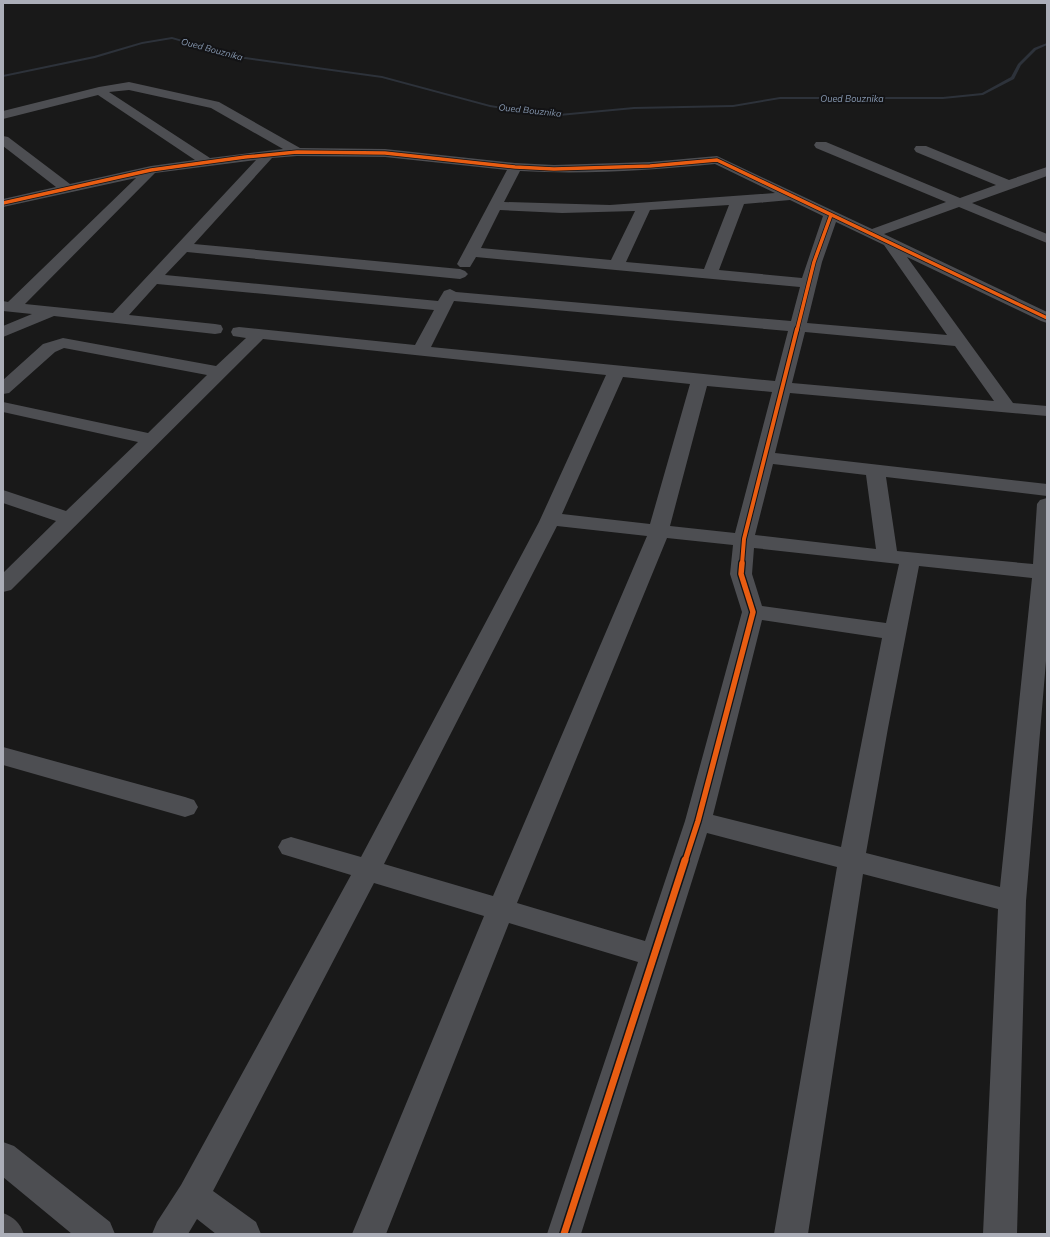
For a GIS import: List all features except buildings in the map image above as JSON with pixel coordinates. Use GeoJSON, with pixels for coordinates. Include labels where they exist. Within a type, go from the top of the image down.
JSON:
{"type":"FeatureCollection","features":[{"type":"Feature","properties":{"kind":"main road"},"geometry":{"type":"LineString","coordinates":[[3,1230],[7,1234]]}},
{"type":"Feature","properties":{"kind":"street"},"geometry":{"type":"LineString","coordinates":[[3,115],[99,91],[128,86],[215,105],[297,152]]}},
{"type":"Feature","properties":{"kind":"street"},"geometry":{"type":"LineString","coordinates":[[99,91],[208,162]]}},
{"type":"Feature","properties":{"kind":"street"},"geometry":{"type":"LineString","coordinates":[[3,140],[66,188]]}},
{"type":"Feature","properties":{"kind":"street"},"geometry":{"type":"LineString","coordinates":[[821,145],[1047,239]]}},
{"type":"Feature","properties":{"kind":"street"},"geometry":{"type":"LineString","coordinates":[[921,149],[1009,185]]}},
{"type":"Feature","properties":{"kind":"street"},"geometry":{"type":"LineString","coordinates":[[6,204],[66,188],[151,170],[269,154],[297,152],[385,153],[515,167],[593,169],[717,160],[1047,318]]}},
{"type":"Feature","properties":{"kind":"street"},"geometry":{"type":"LineString","coordinates":[[117,318],[269,154]]}},
{"type":"Feature","properties":{"kind":"street"},"geometry":{"type":"LineString","coordinates":[[420,351],[515,167]]}},
{"type":"Feature","properties":{"kind":"street"},"geometry":{"type":"LineString","coordinates":[[8,307],[151,170]]}},
{"type":"Feature","properties":{"kind":"street"},"geometry":{"type":"LineString","coordinates":[[871,234],[1047,171]]}},
{"type":"Feature","properties":{"kind":"street"},"geometry":{"type":"LineString","coordinates":[[495,206],[562,210],[644,207],[791,196]]}},
{"type":"Feature","properties":{"kind":"street"},"geometry":{"type":"LineString","coordinates":[[710,274],[738,200]]}},
{"type":"Feature","properties":{"kind":"street"},"geometry":{"type":"LineString","coordinates":[[616,266],[644,207]]}},
{"type":"Feature","properties":{"kind":"street"},"geometry":{"type":"LineString","coordinates":[[564,1234],[698,821],[753,612],[740,574],[744,539],[765,458],[781,387],[798,328],[814,262],[831,215]]}},
{"type":"Feature","properties":{"kind":"street"},"geometry":{"type":"LineString","coordinates":[[890,243],[1008,408]]}},
{"type":"Feature","properties":{"kind":"street"},"geometry":{"type":"LineString","coordinates":[[183,247],[460,274]]}},
{"type":"Feature","properties":{"kind":"street"},"geometry":{"type":"LineString","coordinates":[[472,252],[809,283]]}},
{"type":"Feature","properties":{"kind":"street"},"geometry":{"type":"LineString","coordinates":[[154,279],[960,341]]}},
{"type":"Feature","properties":{"kind":"street"},"geometry":{"type":"LineString","coordinates":[[8,307],[215,329]]}},
{"type":"Feature","properties":{"kind":"street"},"geometry":{"type":"LineString","coordinates":[[3,332],[51,312]]}},
{"type":"Feature","properties":{"kind":"street"},"geometry":{"type":"LineString","coordinates":[[239,332],[700,380],[1047,411]]}},
{"type":"Feature","properties":{"kind":"street"},"geometry":{"type":"LineString","coordinates":[[3,585],[259,334]]}},
{"type":"Feature","properties":{"kind":"street"},"geometry":{"type":"LineString","coordinates":[[3,389],[49,348],[63,343],[220,372]]}},
{"type":"Feature","properties":{"kind":"street"},"geometry":{"type":"LineString","coordinates":[[169,1234],[192,1196],[368,869],[550,519],[617,371]]}},
{"type":"Feature","properties":{"kind":"street"},"geometry":{"type":"LineString","coordinates":[[369,1234],[501,910],[659,530],[700,380]]}},
{"type":"Feature","properties":{"kind":"street"},"geometry":{"type":"LineString","coordinates":[[3,407],[151,439]]}},
{"type":"Feature","properties":{"kind":"street"},"geometry":{"type":"LineString","coordinates":[[765,458],[1047,490]]}},
{"type":"Feature","properties":{"kind":"street"},"geometry":{"type":"LineString","coordinates":[[791,1234],[851,860],[894,632],[899,558],[876,470]]}},
{"type":"Feature","properties":{"kind":"street"},"geometry":{"type":"LineString","coordinates":[[3,496],[69,519]]}},
{"type":"Feature","properties":{"kind":"street"},"geometry":{"type":"LineString","coordinates":[[1000,1234],[1012,901],[1043,572],[1047,504]]}},
{"type":"Feature","properties":{"kind":"street"},"geometry":{"type":"LineString","coordinates":[[550,519],[744,539],[899,558],[1043,572]]}},
{"type":"Feature","properties":{"kind":"street"},"geometry":{"type":"LineString","coordinates":[[753,612],[894,632]]}},
{"type":"Feature","properties":{"kind":"street"},"geometry":{"type":"LineString","coordinates":[[3,756],[185,807]]}},
{"type":"Feature","properties":{"kind":"street"},"geometry":{"type":"LineString","coordinates":[[698,821],[1012,901]]}},
{"type":"Feature","properties":{"kind":"street"},"geometry":{"type":"LineString","coordinates":[[292,847],[654,956]]}},
{"type":"Feature","properties":{"kind":"street"},"geometry":{"type":"LineString","coordinates":[[3,1157],[98,1234]]}},
{"type":"Feature","properties":{"kind":"street"},"geometry":{"type":"LineString","coordinates":[[192,1196],[244,1234]]}},
{"type":"Feature","properties":{"kind":"waterway","name":"Oued Bouznika"},"geometry":{"type":"LineString","coordinates":[[3,76],[95,57],[142,43],[172,38],[238,57],[382,77],[490,106],[533,113],[559,115],[634,108],[733,106],[780,98],[943,98],[983,94],[1013,78],[1019,65],[1035,49],[1047,44]]}},
{"type":"Feature","properties":{"kind":"cycle path"},"geometry":{"type":"LineString","coordinates":[[3,203],[151,170],[245,157],[297,152],[385,153],[515,167],[554,169],[650,166],[717,160],[1047,318]]}},
{"type":"Feature","properties":{"kind":"cycle path"},"geometry":{"type":"LineString","coordinates":[[564,1234],[698,821],[753,612],[741,574],[744,539],[814,262],[831,215]]}}]}
